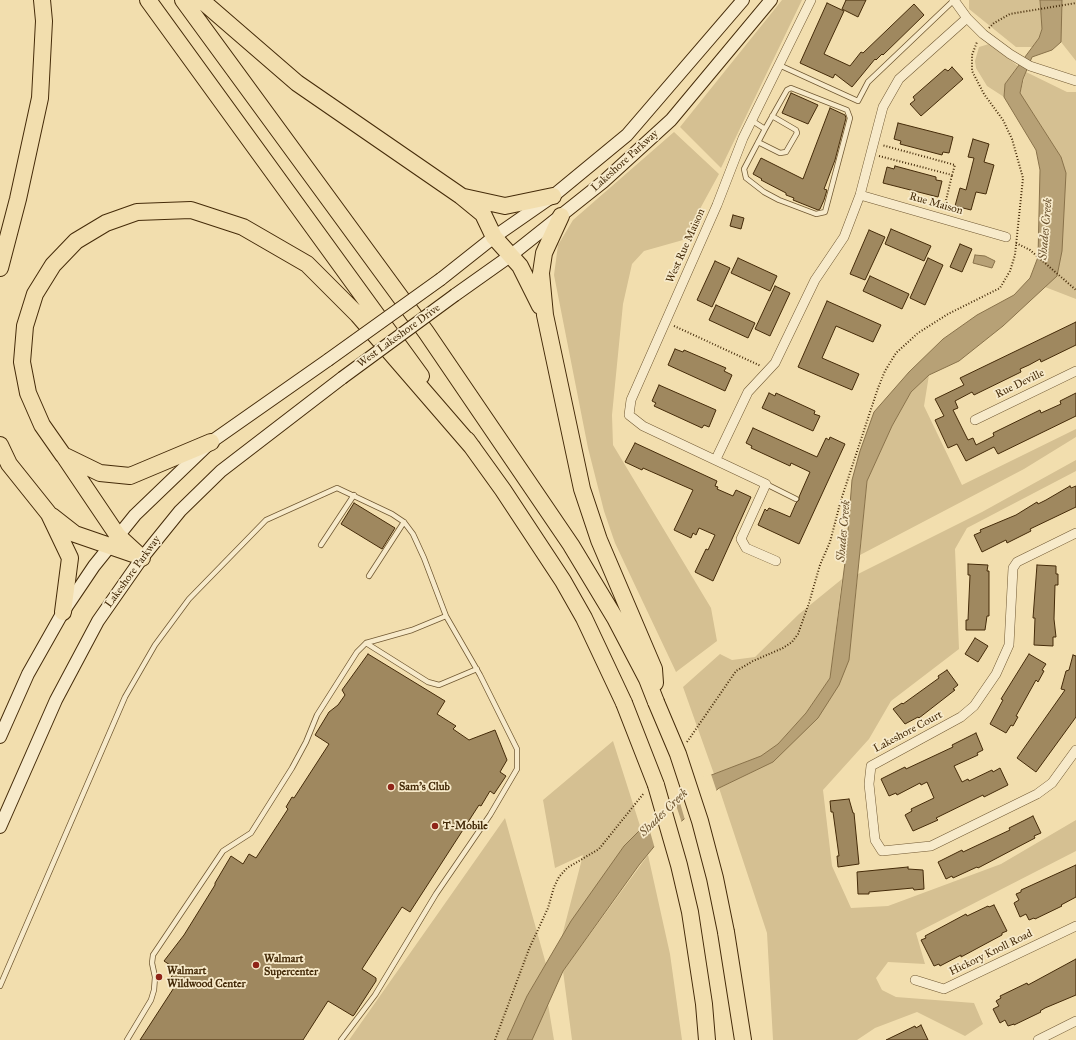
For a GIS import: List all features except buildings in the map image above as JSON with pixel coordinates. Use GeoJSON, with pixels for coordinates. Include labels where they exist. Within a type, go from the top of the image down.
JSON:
{"type":"FeatureCollection","features":[{"type":"Feature","properties":{"kind":"highway"},"geometry":{"type":"LineString","coordinates":[[0,268],[18,199],[40,98],[44,21],[42,0]]}},
{"type":"Feature","properties":{"kind":"highway"},"geometry":{"type":"LineString","coordinates":[[148,0],[473,448],[539,542],[563,581],[601,651],[642,745],[668,826],[690,912],[698,959],[707,1040]]}},
{"type":"Feature","properties":{"kind":"highway"},"geometry":{"type":"LineString","coordinates":[[183,0],[426,332],[541,500],[593,580],[650,674]]}},
{"type":"Feature","properties":{"kind":"highway"},"geometry":{"type":"LineString","coordinates":[[201,0],[297,83],[462,196],[483,214],[494,237],[520,266],[545,315]]}},
{"type":"Feature","properties":{"kind":"highway"},"geometry":{"type":"LineString","coordinates":[[462,196],[506,206],[553,196]]}},
{"type":"Feature","properties":{"kind":"highway"},"geometry":{"type":"LineString","coordinates":[[114,541],[63,455],[42,425],[28,392],[22,362],[25,326],[35,294],[53,265],[76,241],[106,223],[137,212],[191,210],[243,227],[307,264],[358,315],[473,448]]}},
{"type":"Feature","properties":{"kind":"highway"},"geometry":{"type":"LineString","coordinates":[[560,216],[544,253],[541,273],[545,315],[582,489],[599,540],[650,674],[656,702],[678,754],[700,821],[715,878],[726,932],[743,1040]]}},
{"type":"Feature","properties":{"kind":"highway"},"geometry":{"type":"LineString","coordinates":[[63,455],[100,473],[130,476],[211,442]]}},
{"type":"Feature","properties":{"kind":"highway"},"geometry":{"type":"LineString","coordinates":[[0,445],[9,464],[49,514],[70,558],[63,612]]}},
{"type":"Feature","properties":{"kind":"highway"},"geometry":{"type":"LineString","coordinates":[[49,514],[75,534],[114,541],[142,558]]}},
{"type":"Feature","properties":{"kind":"main road","name":"Lakeshore Parkway"},"geometry":{"type":"LineString","coordinates":[[441,279],[494,237],[553,196],[627,135],[743,0]]}},
{"type":"Feature","properties":{"kind":"main road","name":"Lakeshore Parkway"},"geometry":{"type":"LineString","coordinates":[[455,295],[510,256],[603,182],[671,120],[771,0]]}},
{"type":"Feature","properties":{"kind":"main road","name":"West Lakeshore Drive"},"geometry":{"type":"LineString","coordinates":[[211,442],[441,279]]}},
{"type":"Feature","properties":{"kind":"main road","name":"West Lakeshore Drive"},"geometry":{"type":"LineString","coordinates":[[342,378],[455,295]]}},
{"type":"Feature","properties":{"kind":"main road","name":"Lakeshore Parkway"},"geometry":{"type":"LineString","coordinates":[[0,827],[56,700],[98,621],[142,558],[180,511],[221,471],[342,378]]}},
{"type":"Feature","properties":{"kind":"main road"},"geometry":{"type":"LineString","coordinates":[[0,737],[28,674],[63,612],[114,541],[135,515],[211,442]]}},
{"type":"Feature","properties":{"kind":"street","name":"West Rue Maison"},"geometry":{"type":"LineString","coordinates":[[766,484],[716,459],[643,426],[629,415],[631,400],[717,205],[743,138],[811,0]]}},
{"type":"Feature","properties":{"kind":"street"},"geometry":{"type":"LineString","coordinates":[[954,0],[967,18],[991,41],[1010,54],[1030,66],[1076,81]]}},
{"type":"Feature","properties":{"kind":"street"},"geometry":{"type":"LineString","coordinates":[[716,459],[748,392],[775,363],[815,280],[844,237],[860,195],[883,106],[899,79],[967,18]]}},
{"type":"Feature","properties":{"kind":"street","name":"Rue Maison"},"geometry":{"type":"LineString","coordinates":[[860,195],[1006,237]]}},
{"type":"Feature","properties":{"kind":"street","name":"Rue Deville"},"geometry":{"type":"LineString","coordinates":[[975,420],[1076,371]]}},
{"type":"Feature","properties":{"kind":"street"},"geometry":{"type":"LineString","coordinates":[[766,484],[741,540],[746,548],[776,561]]}},
{"type":"Feature","properties":{"kind":"street","name":"Lakeshore Court"},"geometry":{"type":"LineString","coordinates":[[1076,533],[1017,562],[1013,568],[1009,645],[996,674],[974,706],[961,717],[871,766],[869,784],[875,840],[882,851],[931,846],[1037,794],[1052,782],[1076,750]]}},
{"type":"Feature","properties":{"kind":"street","name":"Hickory Knoll Road"},"geometry":{"type":"LineString","coordinates":[[915,980],[944,989],[1076,926]]}},
{"type":"Feature","properties":{"kind":"street"},"geometry":{"type":"LineString","coordinates":[[1038,1040],[1076,1021]]}},
{"type":"Feature","properties":{"kind":"lane"},"geometry":{"type":"LineString","coordinates":[[779,65],[858,100],[868,82],[954,0]]}},
{"type":"Feature","properties":{"kind":"lane"},"geometry":{"type":"LineString","coordinates":[[791,88],[847,110],[850,118],[824,212],[816,214],[780,200],[764,192],[746,178],[744,169],[765,129],[787,90],[791,88]]}},
{"type":"Feature","properties":{"kind":"lane"},"geometry":{"type":"LineString","coordinates":[[758,142],[780,153],[786,152],[797,133],[796,130],[772,116]]}},
{"type":"Feature","properties":{"kind":"lane"},"geometry":{"type":"LineString","coordinates":[[751,120],[765,129]]}},
{"type":"Feature","properties":{"kind":"lane"},"geometry":{"type":"LineString","coordinates":[[766,484],[796,498]]}},
{"type":"Feature","properties":{"kind":"lane"},"geometry":{"type":"LineString","coordinates":[[0,986],[126,697],[155,645],[198,588],[266,520],[337,488],[392,514],[404,522],[413,534],[424,558],[446,616],[477,669],[517,749],[517,769],[490,815],[436,894],[375,995],[341,1040]]}},
{"type":"Feature","properties":{"kind":"lane"},"geometry":{"type":"LineString","coordinates":[[321,545],[354,495]]}},
{"type":"Feature","properties":{"kind":"lane"},"geometry":{"type":"LineString","coordinates":[[369,576],[404,522]]}},
{"type":"Feature","properties":{"kind":"lane"},"geometry":{"type":"LineString","coordinates":[[127,1040],[151,1000],[154,990],[155,977],[152,963],[153,955],[223,851],[251,833],[292,768],[306,742],[317,715],[357,652],[366,643],[412,630],[446,616]]}},
{"type":"Feature","properties":{"kind":"lane"},"geometry":{"type":"LineString","coordinates":[[366,643],[428,682],[439,685],[477,669]]}},
{"type":"Feature","properties":{"kind":"path"},"geometry":{"type":"LineString","coordinates":[[987,31],[1002,17],[1019,12],[1076,3]]}},
{"type":"Feature","properties":{"kind":"path"},"geometry":{"type":"LineString","coordinates":[[841,500],[885,371],[905,344],[948,314],[1000,288],[1007,278],[1014,262],[1023,178],[1021,166],[1003,120],[978,83],[971,66],[972,55],[980,38]]}},
{"type":"Feature","properties":{"kind":"path"},"geometry":{"type":"LineString","coordinates":[[873,143],[955,165],[942,218]]}},
{"type":"Feature","properties":{"kind":"path"},"geometry":{"type":"LineString","coordinates":[[870,153],[952,175]]}},
{"type":"Feature","properties":{"kind":"path"},"geometry":{"type":"LineString","coordinates":[[1006,237],[1009,241],[1017,243],[1030,250],[1076,290]]}},
{"type":"Feature","properties":{"kind":"path"},"geometry":{"type":"LineString","coordinates":[[665,322],[769,369]]}},
{"type":"Feature","properties":{"kind":"shaded area"},"geometry":{"type":"Polygon","coordinates":[[[782,0],[802,0],[721,168],[680,127],[782,0]]]}},
{"type":"Feature","properties":{"kind":"shaded area"},"geometry":{"type":"Polygon","coordinates":[[[969,0],[1040,0],[1042,29],[1039,38],[1032,47],[1016,47],[969,9],[969,0]]]}},
{"type":"Feature","properties":{"kind":"shaded area"},"geometry":{"type":"Polygon","coordinates":[[[1062,0],[1076,0],[1076,61],[1061,42],[1062,0]]]}},
{"type":"Feature","properties":{"kind":"shaded area"},"geometry":{"type":"Polygon","coordinates":[[[989,44],[1018,66],[1005,84],[1004,97],[987,86],[976,68],[975,61],[979,47],[989,44]]]}},
{"type":"Feature","properties":{"kind":"shaded area"},"geometry":{"type":"Polygon","coordinates":[[[1026,72],[1067,92],[1076,92],[1076,299],[1045,287],[1057,276],[1061,157],[1033,113],[1022,99],[1020,93],[1026,72]]]}},
{"type":"Feature","properties":{"kind":"shaded area"},"geometry":{"type":"Polygon","coordinates":[[[674,132],[719,174],[683,240],[644,251],[632,264],[623,304],[612,415],[613,445],[711,608],[717,641],[676,672],[615,543],[604,511],[588,448],[554,275],[558,245],[573,220],[674,132]]]}},
{"type":"Feature","properties":{"kind":"shaded area"},"geometry":{"type":"Polygon","coordinates":[[[929,375],[924,406],[962,485],[1076,429],[1076,437],[1024,469],[860,555],[867,481],[892,426],[911,392],[929,375]]]}},
{"type":"Feature","properties":{"kind":"shaded area"},"geometry":{"type":"Polygon","coordinates":[[[1076,460],[1076,471],[967,528],[955,549],[959,649],[891,701],[869,739],[823,790],[832,866],[851,908],[888,906],[1001,864],[1076,820],[1076,851],[916,933],[925,964],[888,962],[876,978],[882,990],[896,997],[974,1003],[983,1024],[965,1036],[917,1012],[875,1028],[857,1040],[773,1040],[767,933],[719,788],[773,762],[849,660],[858,574],[982,512],[1076,460]]]}},
{"type":"Feature","properties":{"kind":"shaded area"},"geometry":{"type":"Polygon","coordinates":[[[842,579],[830,678],[806,713],[778,744],[762,756],[714,774],[683,687],[720,654],[732,660],[755,657],[799,614],[842,579]]]}},
{"type":"Feature","properties":{"kind":"shaded area"},"geometry":{"type":"Polygon","coordinates":[[[613,741],[641,829],[624,846],[562,936],[583,855],[555,868],[543,800],[613,741]]]}},
{"type":"Feature","properties":{"kind":"shaded area"},"geometry":{"type":"Polygon","coordinates":[[[505,818],[546,964],[527,996],[507,1040],[349,1040],[505,818]]]}},
{"type":"Feature","properties":{"kind":"shaded area"},"geometry":{"type":"Polygon","coordinates":[[[648,855],[670,954],[682,1040],[572,1040],[563,971],[648,855]]]}},
{"type":"Feature","properties":{"kind":"shaded area"},"geometry":{"type":"Polygon","coordinates":[[[548,1004],[554,1040],[532,1040],[548,1004]]]}},
{"type":"Feature","properties":{"kind":"water","name":"Shades Creek"},"geometry":{"type":"Polygon","coordinates":[[[1040,0],[1062,0],[1061,42],[1052,50],[1032,57],[1023,79],[1020,93],[1061,157],[1066,173],[1062,251],[1057,276],[1003,326],[959,361],[929,375],[911,392],[892,426],[867,481],[849,660],[839,685],[818,718],[773,762],[719,788],[657,843],[639,865],[563,971],[532,1040],[507,1040],[527,996],[571,921],[624,846],[641,829],[701,779],[761,756],[778,744],[806,713],[830,678],[846,555],[852,480],[860,451],[874,412],[909,372],[943,339],[977,315],[1014,295],[1030,278],[1038,257],[1040,170],[1036,150],[1004,97],[1005,84],[1039,38],[1042,29],[1040,0]]]}},
{"type":"Feature","properties":{"kind":"water"},"geometry":{"type":"Polygon","coordinates":[[[975,255],[985,256],[995,261],[992,268],[973,263],[975,255]]]}},
{"type":"Feature","properties":{"kind":"pier"},"geometry":{"type":"Polygon","coordinates":[[[711,774],[717,792],[685,820],[678,796],[700,777],[711,774]]]}},
{"type":"Feature","properties":{"kind":"pier"},"geometry":{"type":"Polygon","coordinates":[[[674,799],[682,823],[655,849],[647,821],[674,799]]]}},
{"type":"Feature","properties":{"kind":"place","name":"Sam's Club"},"geometry":{"type":"Point","coordinates":[391,787]}},
{"type":"Feature","properties":{"kind":"place","name":"T-Mobile"},"geometry":{"type":"Point","coordinates":[435,826]}},
{"type":"Feature","properties":{"kind":"place","name":"Walmart Supercenter"},"geometry":{"type":"Point","coordinates":[256,965]}},
{"type":"Feature","properties":{"kind":"place","name":"Walmart Wildwood Center"},"geometry":{"type":"Point","coordinates":[159,977]}}]}
